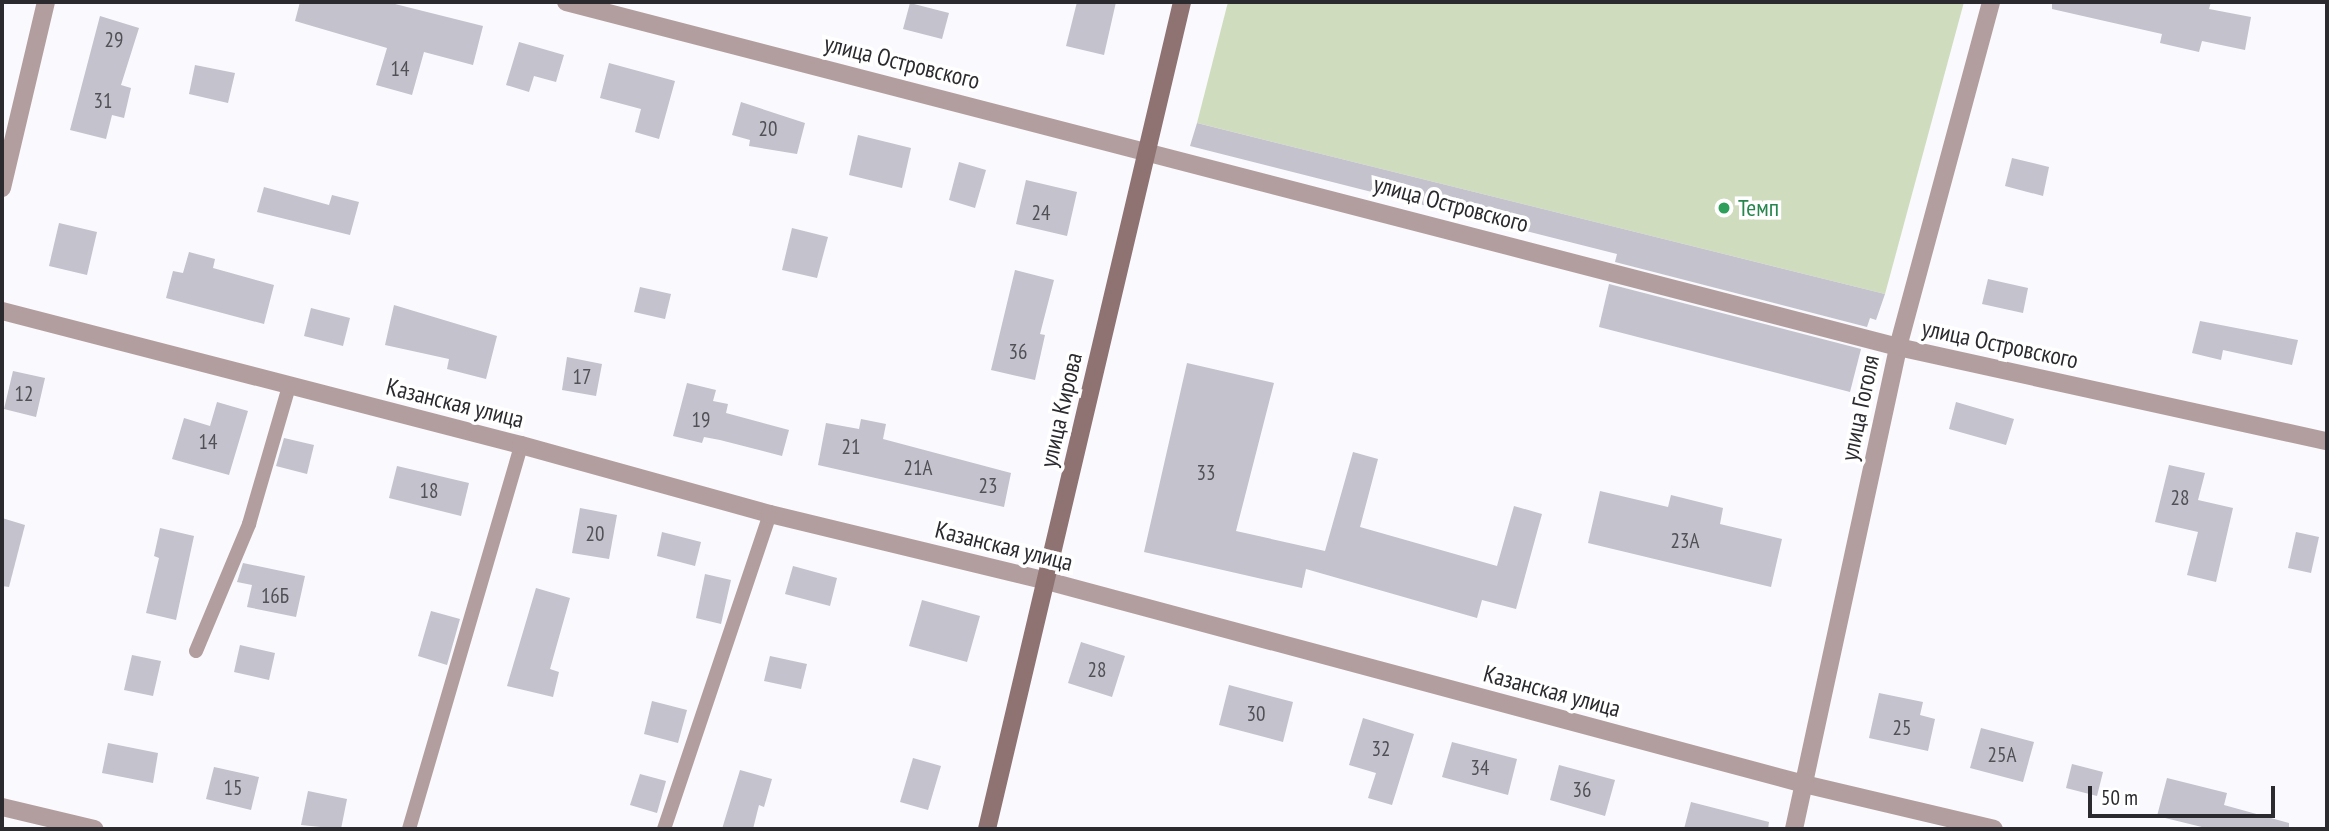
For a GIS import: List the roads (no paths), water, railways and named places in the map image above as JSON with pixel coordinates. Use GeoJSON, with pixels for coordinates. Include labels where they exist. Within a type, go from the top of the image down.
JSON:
{"type":"FeatureCollection","features":[{"type":"Feature","properties":{"kind":"street"},"geometry":{"type":"LineString","coordinates":[[2,188],[46,2]]}},
{"type":"Feature","properties":{"kind":"street","name":"улица Островского"},"geometry":{"type":"LineString","coordinates":[[566,2],[1147,150],[1898,347],[2327,441]]}},
{"type":"Feature","properties":{"kind":"street","name":"улица Кирова"},"geometry":{"type":"LineString","coordinates":[[987,829],[1182,2]]}},
{"type":"Feature","properties":{"kind":"street","name":"улица Гоголя"},"geometry":{"type":"LineString","coordinates":[[1794,829],[1898,347],[1991,2]]}},
{"type":"Feature","properties":{"kind":"street","name":"Казанская улица"},"geometry":{"type":"LineString","coordinates":[[2,311],[521,445],[770,514],[1046,581],[1804,784],[1994,829]]}},
{"type":"Feature","properties":{"kind":"street"},"geometry":{"type":"LineString","coordinates":[[2,807],[94,829]]}},
{"type":"Feature","properties":{"kind":"lane"},"geometry":{"type":"LineString","coordinates":[[196,651],[249,524],[289,386]]}},
{"type":"Feature","properties":{"kind":"lane"},"geometry":{"type":"LineString","coordinates":[[409,829],[521,445]]}},
{"type":"Feature","properties":{"kind":"lane"},"geometry":{"type":"LineString","coordinates":[[664,829],[770,514]]}},
{"type":"Feature","properties":{"kind":"place","name":"Темп"},"geometry":{"type":"Point","coordinates":[1724,208]}}]}
